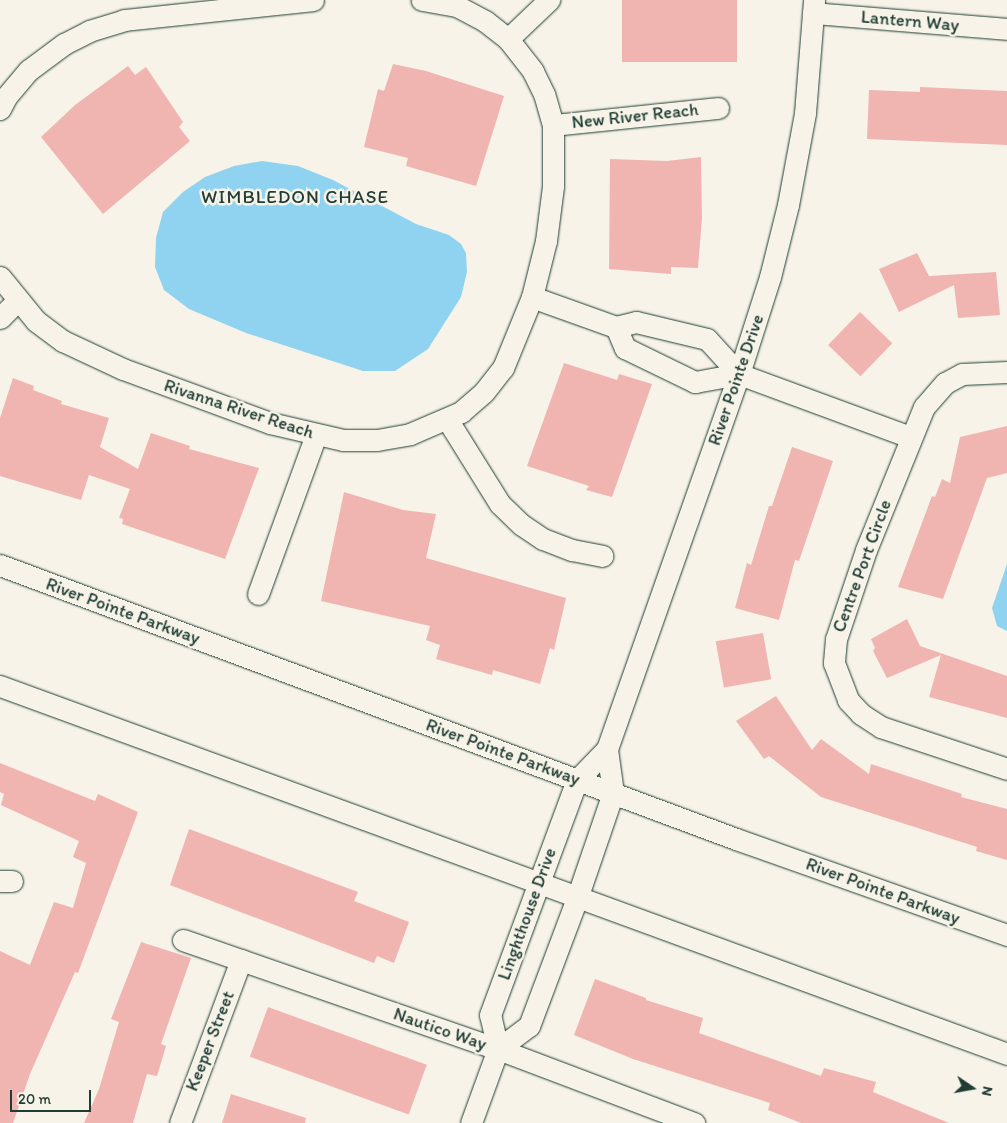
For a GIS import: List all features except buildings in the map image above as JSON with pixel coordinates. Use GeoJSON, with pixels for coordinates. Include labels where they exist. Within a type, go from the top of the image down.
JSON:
{"type":"FeatureCollection","features":[{"type":"Feature","properties":{"kind":"street"},"geometry":{"type":"LineString","coordinates":[[0,109],[6,97],[29,70],[64,44],[89,31],[124,20],[313,0]]}},
{"type":"Feature","properties":{"kind":"street","name":"Rivanna River Reach"},"geometry":{"type":"LineString","coordinates":[[0,277],[17,301],[36,321],[63,341],[123,369],[214,405],[316,435],[343,440],[377,440],[410,434],[447,420],[484,392],[503,368],[532,297],[546,241],[551,204],[553,124],[544,94],[533,71],[508,39],[485,21],[457,6],[422,0]]}},
{"type":"Feature","properties":{"kind":"street"},"geometry":{"type":"LineString","coordinates":[[508,39],[549,0]]}},
{"type":"Feature","properties":{"kind":"street","name":"Lantern Way"},"geometry":{"type":"LineString","coordinates":[[814,6],[1007,29]]}},
{"type":"Feature","properties":{"kind":"street","name":"River Pointe Drive"},"geometry":{"type":"LineString","coordinates":[[577,780],[607,748],[739,374],[770,277],[788,205],[804,113],[814,6]]}},
{"type":"Feature","properties":{"kind":"street","name":"New River Reach"},"geometry":{"type":"LineString","coordinates":[[553,124],[718,108]]}},
{"type":"Feature","properties":{"kind":"street"},"geometry":{"type":"LineString","coordinates":[[532,297],[616,327],[636,322],[707,339],[739,374],[910,437]]}},
{"type":"Feature","properties":{"kind":"street"},"geometry":{"type":"LineString","coordinates":[[0,318],[17,301]]}},
{"type":"Feature","properties":{"kind":"street"},"geometry":{"type":"LineString","coordinates":[[616,327],[625,348],[696,382],[739,374]]}},
{"type":"Feature","properties":{"kind":"street","name":"Centre Port Circle"},"geometry":{"type":"LineString","coordinates":[[1007,372],[974,371],[945,383],[924,407],[910,437],[866,550],[836,639],[834,663],[841,688],[861,714],[881,727],[1007,770]]}},
{"type":"Feature","properties":{"kind":"street"},"geometry":{"type":"LineString","coordinates":[[447,420],[500,504],[522,525],[543,539],[572,550],[602,556]]}},
{"type":"Feature","properties":{"kind":"street"},"geometry":{"type":"LineString","coordinates":[[258,594],[316,435]]}},
{"type":"Feature","properties":{"kind":"street","name":"River Pointe Parkway"},"geometry":{"type":"LineString","coordinates":[[0,565],[577,780],[1007,935]]}},
{"type":"Feature","properties":{"kind":"street"},"geometry":{"type":"LineString","coordinates":[[0,686],[1007,1054]]}},
{"type":"Feature","properties":{"kind":"street","name":"River Pointe Drive"},"geometry":{"type":"LineString","coordinates":[[577,898],[613,793],[607,748]]}},
{"type":"Feature","properties":{"kind":"street","name":"Linghthouse Drive"},"geometry":{"type":"LineString","coordinates":[[498,1049],[490,1015],[577,780]]}},
{"type":"Feature","properties":{"kind":"street"},"geometry":{"type":"LineString","coordinates":[[470,1123],[498,1049],[529,1026],[577,898]]}},
{"type":"Feature","properties":{"kind":"street","name":"Nautico Way"},"geometry":{"type":"LineString","coordinates":[[183,940],[498,1049],[694,1123]]}},
{"type":"Feature","properties":{"kind":"street","name":"Keeper Street"},"geometry":{"type":"LineString","coordinates":[[180,1123],[241,960]]}},
{"type":"Feature","properties":{"kind":"water"},"geometry":{"type":"Polygon","coordinates":[[[262,161],[298,166],[333,180],[416,224],[449,235],[461,244],[466,253],[467,272],[461,297],[428,349],[395,371],[363,371],[246,333],[189,309],[164,290],[155,267],[156,238],[163,212],[183,192],[205,177],[234,166],[262,161]]]}},
{"type":"Feature","properties":{"kind":"water"},"geometry":{"type":"Polygon","coordinates":[[[1007,564],[1007,631],[997,626],[992,608],[1007,564]]]}},
{"type":"Feature","properties":{"kind":"district","name":"WIMBLEDON CHASE"},"geometry":{"type":"Point","coordinates":[295,197]}}]}
